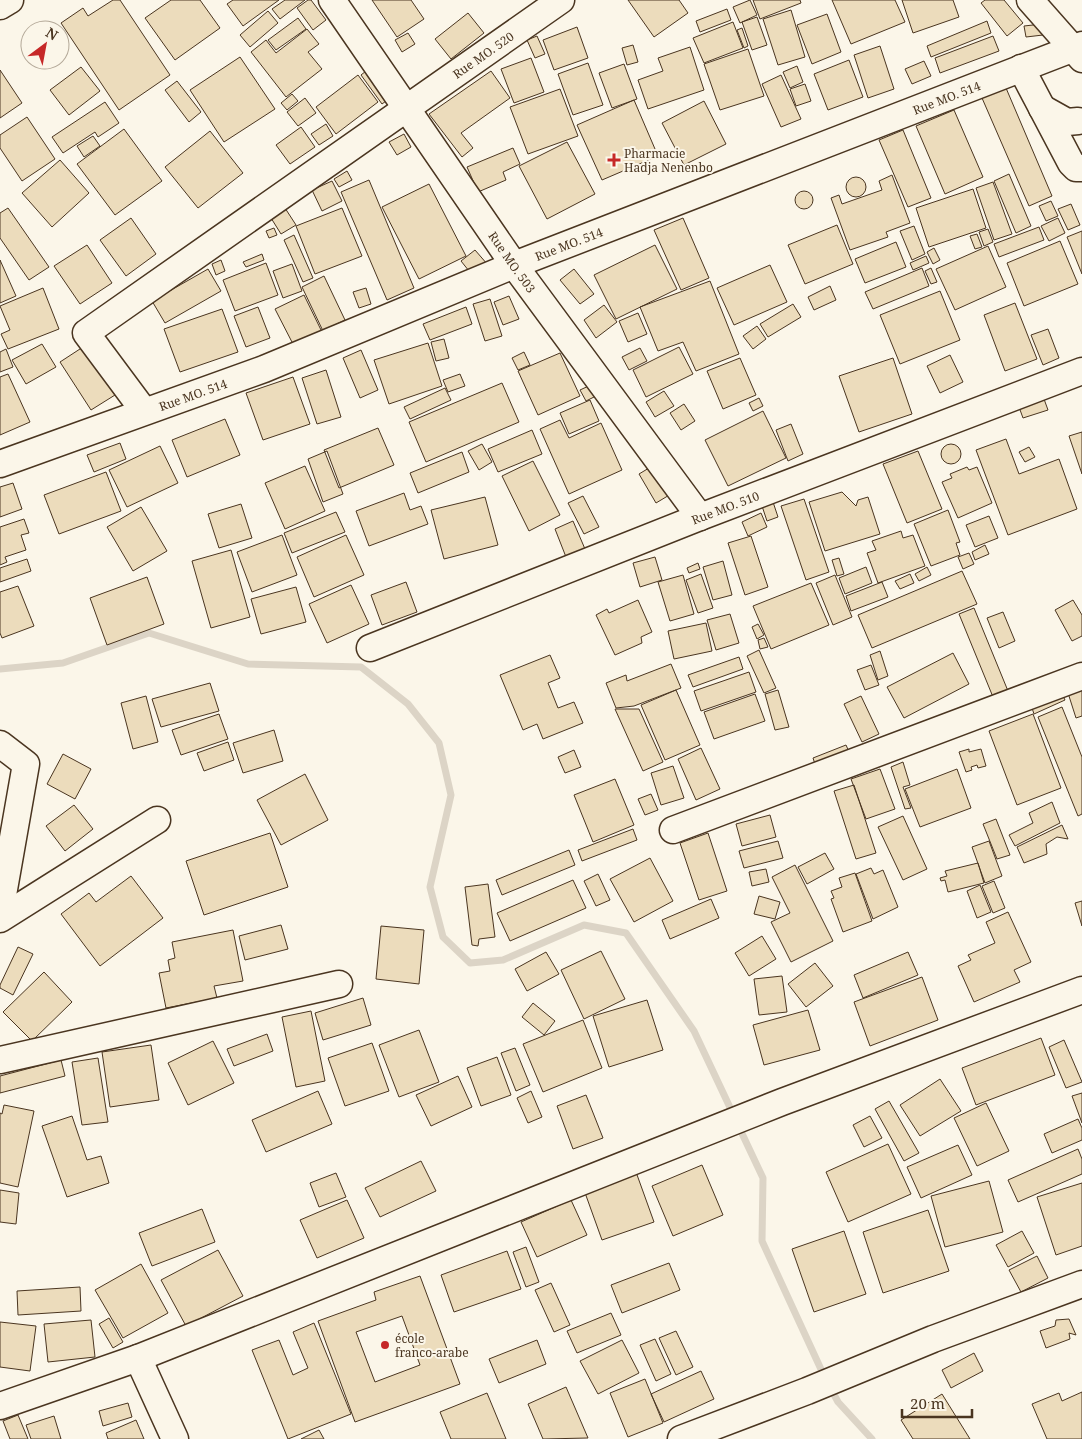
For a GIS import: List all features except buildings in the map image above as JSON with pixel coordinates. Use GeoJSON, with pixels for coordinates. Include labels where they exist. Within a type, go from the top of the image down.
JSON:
{"type":"FeatureCollection","features":[{"type":"Feature","properties":{"kind":"street"},"geometry":{"type":"LineString","coordinates":[[0,6],[10,0]]}},
{"type":"Feature","properties":{"kind":"street","name":"Rue MO. 503"},"geometry":{"type":"LineString","coordinates":[[332,0],[514,265],[700,517]]}},
{"type":"Feature","properties":{"kind":"street","name":"Rue MO. 520"},"geometry":{"type":"LineString","coordinates":[[144,411],[86,333],[405,108],[562,0]]}},
{"type":"Feature","properties":{"kind":"street"},"geometry":{"type":"LineString","coordinates":[[1030,0],[1079,51]]}},
{"type":"Feature","properties":{"kind":"street","name":"Rue MO. 514"},"geometry":{"type":"LineString","coordinates":[[0,464],[264,369],[514,265],[1021,68],[1079,51]]}},
{"type":"Feature","properties":{"kind":"street"},"geometry":{"type":"LineString","coordinates":[[1021,68],[1071,163],[1076,168],[1082,168]]}},
{"type":"Feature","properties":{"kind":"street"},"geometry":{"type":"LineString","coordinates":[[1042,108],[1067,122],[1078,121]]}},
{"type":"Feature","properties":{"kind":"street","name":"Rue MO. 510"},"geometry":{"type":"LineString","coordinates":[[370,648],[700,517],[1082,371]]}},
{"type":"Feature","properties":{"kind":"street"},"geometry":{"type":"LineString","coordinates":[[673,830],[1082,676]]}},
{"type":"Feature","properties":{"kind":"street"},"geometry":{"type":"LineString","coordinates":[[0,744],[26,764],[0,912]]}},
{"type":"Feature","properties":{"kind":"street"},"geometry":{"type":"LineString","coordinates":[[0,919],[157,820]]}},
{"type":"Feature","properties":{"kind":"street"},"geometry":{"type":"LineString","coordinates":[[0,1060],[339,984]]}},
{"type":"Feature","properties":{"kind":"street"},"geometry":{"type":"LineString","coordinates":[[0,1406],[138,1358],[707,1131],[1082,990]]}},
{"type":"Feature","properties":{"kind":"street"},"geometry":{"type":"LineString","coordinates":[[681,1439],[807,1391],[933,1339],[1082,1284]]}},
{"type":"Feature","properties":{"kind":"street"},"geometry":{"type":"LineString","coordinates":[[138,1358],[175,1439]]}},
{"type":"Feature","properties":{"kind":"waterway"},"geometry":{"type":"LineString","coordinates":[[0,669],[63,663],[149,633],[248,664],[361,667],[408,704],[439,743],[451,795],[430,887],[443,937],[470,963],[503,960],[584,925],[626,933],[694,1031],[734,1116]]}},
{"type":"Feature","properties":{"kind":"waterway"},"geometry":{"type":"LineString","coordinates":[[738,1125],[763,1178],[762,1241],[825,1378]]}},
{"type":"Feature","properties":{"kind":"waterway"},"geometry":{"type":"LineString","coordinates":[[830,1387],[838,1402],[872,1439]]}},
{"type":"Feature","properties":{"kind":"place","name":"Pharmacie Hadja Nenenbo"},"geometry":{"type":"Point","coordinates":[614,160]}},
{"type":"Feature","properties":{"kind":"place","name":"école franco-arabe"},"geometry":{"type":"Point","coordinates":[385,1345]}}]}
